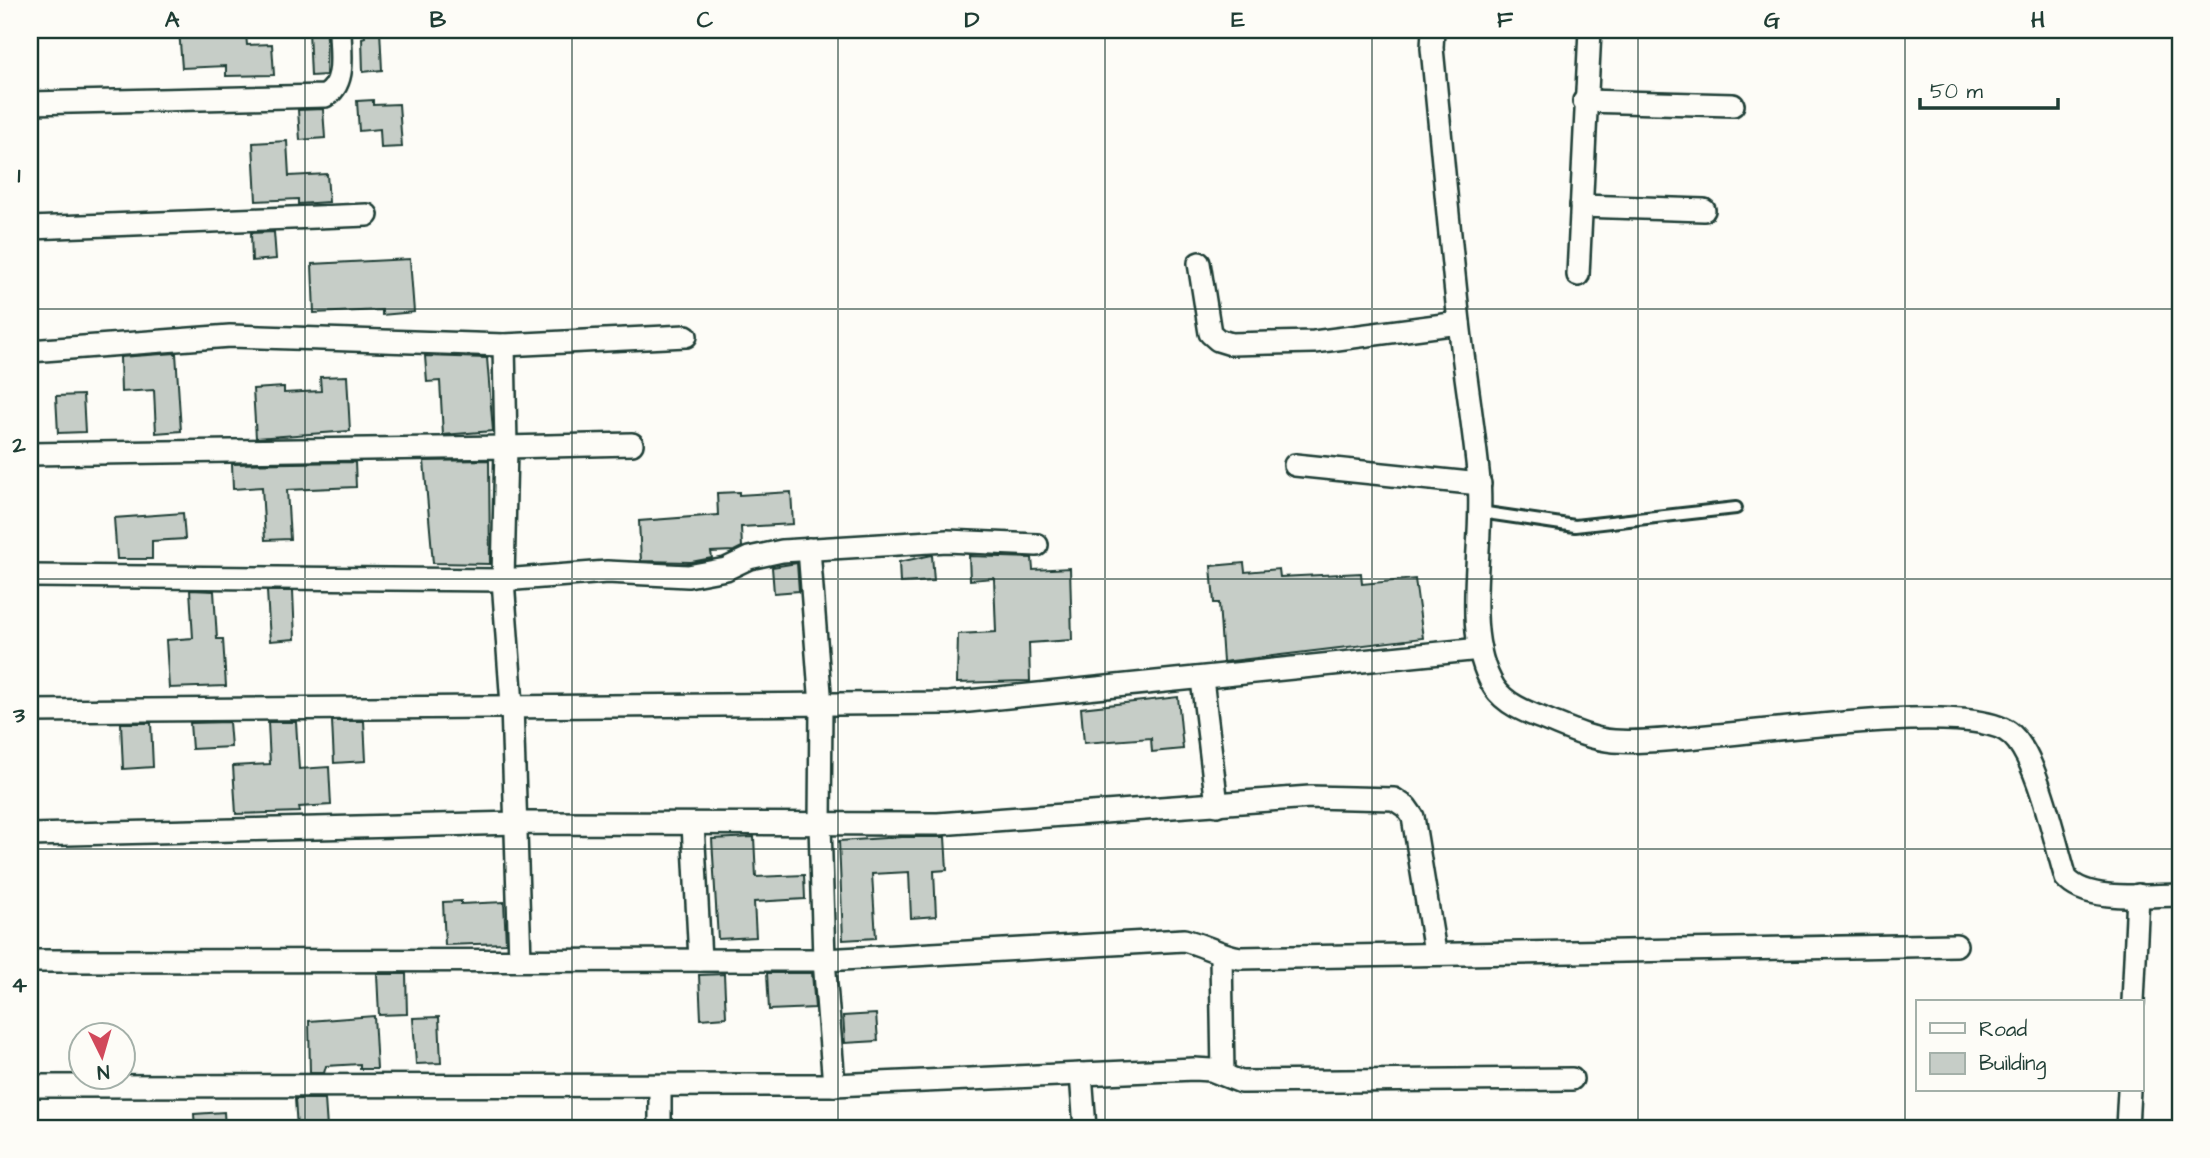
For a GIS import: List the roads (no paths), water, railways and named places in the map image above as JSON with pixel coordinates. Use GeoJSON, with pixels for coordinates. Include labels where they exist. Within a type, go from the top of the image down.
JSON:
{"type":"FeatureCollection","features":[{"type":"Feature","properties":{"kind":"street"},"geometry":{"type":"LineString","coordinates":[[30,103],[325,96],[335,90],[339,79],[340,30]]}},
{"type":"Feature","properties":{"kind":"street"},"geometry":{"type":"LineString","coordinates":[[1433,30],[1432,48],[1459,323],[1480,484],[1477,615],[1480,649],[1496,690],[1519,709],[1588,736],[1612,741],[1662,741],[1851,722],[1973,719],[2001,727],[2014,736],[2032,764],[2066,878],[2074,887],[2092,894],[2180,895]]}},
{"type":"Feature","properties":{"kind":"street"},"geometry":{"type":"LineString","coordinates":[[1578,275],[1584,101],[1590,30]]}},
{"type":"Feature","properties":{"kind":"street"},"geometry":{"type":"LineString","coordinates":[[1584,101],[1733,105]]}},
{"type":"Feature","properties":{"kind":"street"},"geometry":{"type":"LineString","coordinates":[[1581,206],[1704,210]]}},
{"type":"Feature","properties":{"kind":"street"},"geometry":{"type":"LineString","coordinates":[[30,228],[367,215]]}},
{"type":"Feature","properties":{"kind":"street"},"geometry":{"type":"LineString","coordinates":[[1199,263],[1210,332],[1218,340],[1231,344],[1314,342],[1459,323]]}},
{"type":"Feature","properties":{"kind":"street"},"geometry":{"type":"LineString","coordinates":[[30,351],[230,336],[504,345],[686,336]]}},
{"type":"Feature","properties":{"kind":"street"},"geometry":{"type":"LineString","coordinates":[[504,345],[506,447],[503,580],[512,705],[520,960]]}},
{"type":"Feature","properties":{"kind":"street"},"geometry":{"type":"LineString","coordinates":[[30,454],[632,444]]}},
{"type":"Feature","properties":{"kind":"street"},"geometry":{"type":"LineString","coordinates":[[1295,465],[1480,484]]}},
{"type":"Feature","properties":{"kind":"street"},"geometry":{"type":"LineString","coordinates":[[30,576],[503,580],[607,572],[704,575],[764,554],[809,549],[947,541],[1037,545]]}},
{"type":"Feature","properties":{"kind":"street"},"geometry":{"type":"LineString","coordinates":[[809,549],[821,706],[820,824],[824,960],[834,1085]]}},
{"type":"Feature","properties":{"kind":"street"},"geometry":{"type":"LineString","coordinates":[[30,711],[949,703],[1480,649]]}},
{"type":"Feature","properties":{"kind":"street"},"geometry":{"type":"LineString","coordinates":[[1202,679],[1217,804]]}},
{"type":"Feature","properties":{"kind":"street"},"geometry":{"type":"LineString","coordinates":[[30,835],[517,823],[938,824],[1310,797],[1378,797],[1394,799],[1406,807],[1413,817],[1423,866],[1434,953]]}},
{"type":"Feature","properties":{"kind":"street"},"geometry":{"type":"LineString","coordinates":[[693,824],[700,960]]}},
{"type":"Feature","properties":{"kind":"street"},"geometry":{"type":"LineString","coordinates":[[2133,1000],[2138,895]]}},
{"type":"Feature","properties":{"kind":"street"},"geometry":{"type":"LineString","coordinates":[[30,961],[824,960],[1184,940],[1203,945],[1221,955],[1240,958],[1956,945]]}},
{"type":"Feature","properties":{"kind":"street"},"geometry":{"type":"LineString","coordinates":[[1221,955],[1223,1074]]}},
{"type":"Feature","properties":{"kind":"street"},"geometry":{"type":"LineString","coordinates":[[30,1086],[834,1085],[1194,1069],[1223,1074],[1241,1082],[1572,1079]]}},
{"type":"Feature","properties":{"kind":"street"},"geometry":{"type":"LineString","coordinates":[[1081,1074],[1084,1128]]}},
{"type":"Feature","properties":{"kind":"street"},"geometry":{"type":"LineString","coordinates":[[660,1086],[660,1128]]}},
{"type":"Feature","properties":{"kind":"street"},"geometry":{"type":"LineString","coordinates":[[2127,1128],[2129,1092]]}},
{"type":"Feature","properties":{"kind":"lane"},"geometry":{"type":"LineString","coordinates":[[1480,512],[1575,526],[1736,508]]}}]}
